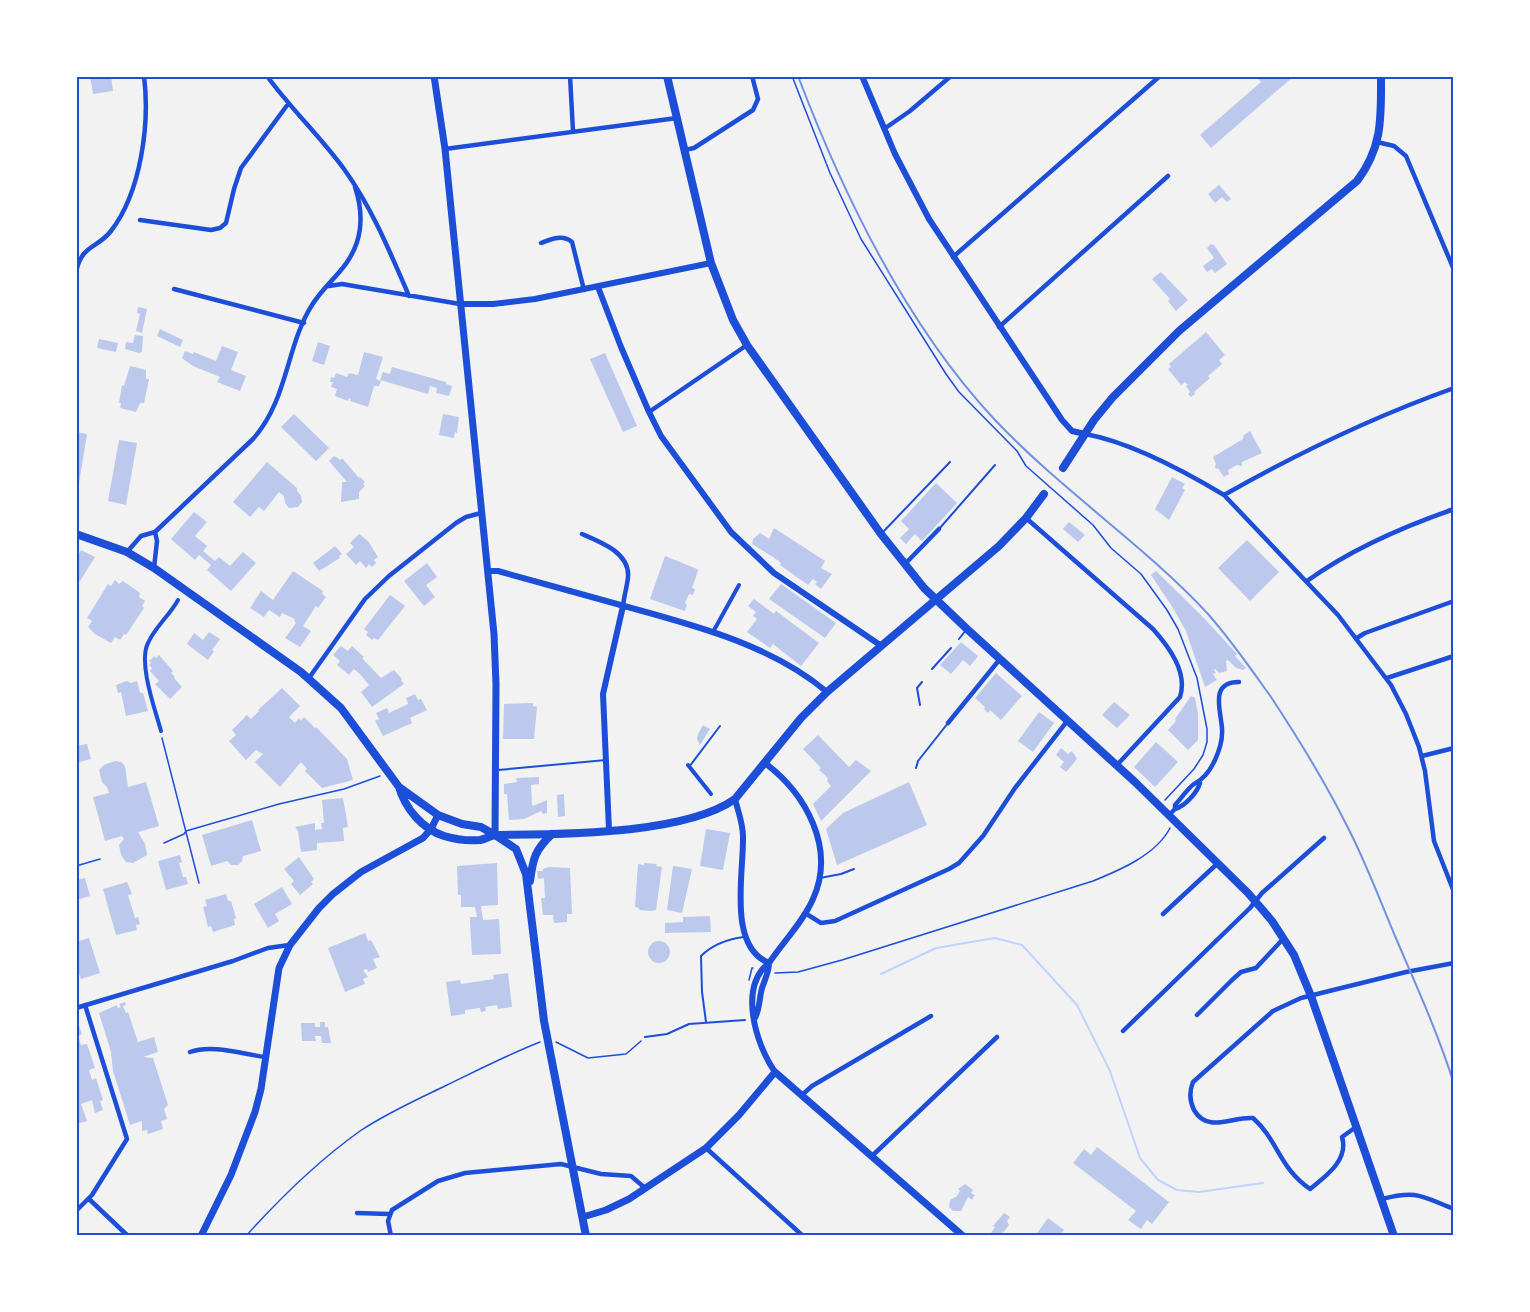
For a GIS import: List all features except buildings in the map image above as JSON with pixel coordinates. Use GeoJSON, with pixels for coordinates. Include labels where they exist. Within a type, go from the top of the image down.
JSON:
{"type":"FeatureCollection","features":[{"type":"Feature","properties":{"kind":"highway"},"geometry":{"type":"LineString","coordinates":[[1063,468],[1113,397],[1179,331],[1353,185],[1368,165],[1381,127],[1381,76]]}},
{"type":"Feature","properties":{"kind":"highway"},"geometry":{"type":"LineString","coordinates":[[399,787],[403,800],[413,813],[431,829],[444,836],[464,839],[480,840],[495,835],[552,834],[653,826],[684,820],[715,810],[735,799],[801,718],[827,692],[999,546],[1026,518],[1044,494]]}},
{"type":"Feature","properties":{"kind":"highway"},"geometry":{"type":"LineString","coordinates":[[76,534],[127,552],[154,568],[309,678],[341,708],[399,787],[438,815],[462,824],[481,827],[495,835]]}},
{"type":"Feature","properties":{"kind":"main road"},"geometry":{"type":"LineString","coordinates":[[434,76],[445,149],[495,657],[495,835],[519,853],[526,874],[544,1022],[586,1236]]}},
{"type":"Feature","properties":{"kind":"main road"},"geometry":{"type":"LineString","coordinates":[[667,76],[711,263],[726,304],[747,345],[881,534],[935,600],[1172,812],[1255,901],[1284,938],[1294,955],[1311,996],[1394,1236]]}},
{"type":"Feature","properties":{"kind":"main road"},"geometry":{"type":"LineString","coordinates":[[201,1236],[247,1136],[261,1089],[279,968],[290,945],[319,908],[340,888],[361,872],[423,838],[438,815]]}},
{"type":"Feature","properties":{"kind":"main road"},"geometry":{"type":"LineString","coordinates":[[529,889],[534,855],[538,847],[552,834]]}},
{"type":"Feature","properties":{"kind":"main road"},"geometry":{"type":"LineString","coordinates":[[583,1217],[616,1205],[706,1148],[739,1115],[775,1072],[963,1236]]}},
{"type":"Feature","properties":{"kind":"street"},"geometry":{"type":"LineString","coordinates":[[76,272],[83,254],[89,247],[109,234],[118,221],[135,181],[146,110],[144,76]]}},
{"type":"Feature","properties":{"kind":"street"},"geometry":{"type":"LineString","coordinates":[[267,76],[342,167],[373,213],[409,296]]}},
{"type":"Feature","properties":{"kind":"street"},"geometry":{"type":"LineString","coordinates":[[570,76],[573,131]]}},
{"type":"Feature","properties":{"kind":"street"},"geometry":{"type":"LineString","coordinates":[[685,150],[694,148],[753,110],[758,99],[753,76]]}},
{"type":"Feature","properties":{"kind":"street"},"geometry":{"type":"LineString","coordinates":[[861,76],[884,129],[929,219],[1062,420],[1072,431],[1097,436],[1157,459],[1224,495],[1357,638],[1387,678],[1406,714],[1422,756],[1431,831],[1454,892]]}},
{"type":"Feature","properties":{"kind":"street"},"geometry":{"type":"LineString","coordinates":[[884,129],[910,111],[951,76]]}},
{"type":"Feature","properties":{"kind":"street"},"geometry":{"type":"LineString","coordinates":[[953,257],[1160,76]]}},
{"type":"Feature","properties":{"kind":"street"},"geometry":{"type":"LineString","coordinates":[[140,220],[211,230],[224,226],[241,168],[288,104]]}},
{"type":"Feature","properties":{"kind":"street"},"geometry":{"type":"LineString","coordinates":[[445,149],[678,118]]}},
{"type":"Feature","properties":{"kind":"street"},"geometry":{"type":"LineString","coordinates":[[1377,142],[1394,146],[1406,156],[1454,270]]}},
{"type":"Feature","properties":{"kind":"street"},"geometry":{"type":"LineString","coordinates":[[999,327],[1168,176]]}},
{"type":"Feature","properties":{"kind":"street"},"geometry":{"type":"LineString","coordinates":[[127,552],[141,536],[154,532],[261,428],[278,396],[303,323],[319,294],[329,286],[348,263],[359,236],[360,208],[355,187]]}},
{"type":"Feature","properties":{"kind":"street"},"geometry":{"type":"LineString","coordinates":[[541,243],[562,237],[572,242],[584,290]]}},
{"type":"Feature","properties":{"kind":"street"},"geometry":{"type":"LineString","coordinates":[[329,286],[342,284],[459,304],[515,302],[711,263]]}},
{"type":"Feature","properties":{"kind":"street"},"geometry":{"type":"LineString","coordinates":[[598,287],[649,412],[676,459],[731,532],[774,573],[880,645]]}},
{"type":"Feature","properties":{"kind":"street"},"geometry":{"type":"LineString","coordinates":[[174,289],[303,323]]}},
{"type":"Feature","properties":{"kind":"street"},"geometry":{"type":"LineString","coordinates":[[649,412],[747,345]]}},
{"type":"Feature","properties":{"kind":"street"},"geometry":{"type":"LineString","coordinates":[[1224,495],[1312,446],[1454,388]]}},
{"type":"Feature","properties":{"kind":"street"},"geometry":{"type":"LineString","coordinates":[[1306,581],[1374,540],[1454,509]]}},
{"type":"Feature","properties":{"kind":"street"},"geometry":{"type":"LineString","coordinates":[[309,678],[358,608],[381,583],[456,523],[466,517],[482,513]]}},
{"type":"Feature","properties":{"kind":"street"},"geometry":{"type":"LineString","coordinates":[[1026,518],[1157,634],[1168,647],[1179,671],[1182,691],[1177,701],[1117,765]]}},
{"type":"Feature","properties":{"kind":"street"},"geometry":{"type":"LineString","coordinates":[[905,564],[939,529]]}},
{"type":"Feature","properties":{"kind":"street"},"geometry":{"type":"LineString","coordinates":[[154,532],[157,541],[154,568]]}},
{"type":"Feature","properties":{"kind":"street"},"geometry":{"type":"LineString","coordinates":[[582,534],[611,548],[626,566],[628,576],[603,694],[609,830]]}},
{"type":"Feature","properties":{"kind":"street"},"geometry":{"type":"LineString","coordinates":[[488,571],[498,571],[674,620],[712,633],[775,658],[812,679],[827,692]]}},
{"type":"Feature","properties":{"kind":"street"},"geometry":{"type":"LineString","coordinates":[[712,633],[739,585]]}},
{"type":"Feature","properties":{"kind":"street"},"geometry":{"type":"LineString","coordinates":[[161,730],[147,675],[146,647],[178,600]]}},
{"type":"Feature","properties":{"kind":"street"},"geometry":{"type":"LineString","coordinates":[[1357,638],[1365,633],[1454,601]]}},
{"type":"Feature","properties":{"kind":"street"},"geometry":{"type":"LineString","coordinates":[[1387,678],[1454,656]]}},
{"type":"Feature","properties":{"kind":"street"},"geometry":{"type":"LineString","coordinates":[[948,723],[1000,659]]}},
{"type":"Feature","properties":{"kind":"street"},"geometry":{"type":"LineString","coordinates":[[1172,812],[1175,805],[1194,784],[1200,783],[1213,765],[1220,745],[1222,728],[1218,700],[1220,691],[1231,682],[1239,682]]}},
{"type":"Feature","properties":{"kind":"street"},"geometry":{"type":"LineString","coordinates":[[805,914],[821,922],[835,921],[956,865],[982,836],[1015,788],[1068,720]]}},
{"type":"Feature","properties":{"kind":"street"},"geometry":{"type":"LineString","coordinates":[[1422,756],[1454,748]]}},
{"type":"Feature","properties":{"kind":"street"},"geometry":{"type":"LineString","coordinates":[[765,763],[783,777],[810,815],[820,847],[822,864],[813,900],[769,963],[761,969],[755,985],[751,1010],[760,1043],[775,1072]]}},
{"type":"Feature","properties":{"kind":"street"},"geometry":{"type":"LineString","coordinates":[[689,766],[711,794]]}},
{"type":"Feature","properties":{"kind":"street"},"geometry":{"type":"LineString","coordinates":[[735,799],[743,835],[741,900],[744,937],[751,950],[761,960],[769,963]]}},
{"type":"Feature","properties":{"kind":"street"},"geometry":{"type":"LineString","coordinates":[[1123,1031],[1206,952],[1262,892],[1324,838]]}},
{"type":"Feature","properties":{"kind":"street"},"geometry":{"type":"LineString","coordinates":[[1163,914],[1218,863]]}},
{"type":"Feature","properties":{"kind":"street"},"geometry":{"type":"LineString","coordinates":[[1446,875],[1454,873]]}},
{"type":"Feature","properties":{"kind":"street"},"geometry":{"type":"LineString","coordinates":[[1197,1015],[1241,972],[1256,968],[1284,938]]}},
{"type":"Feature","properties":{"kind":"street"},"geometry":{"type":"LineString","coordinates":[[76,1008],[233,961],[268,948],[290,945]]}},
{"type":"Feature","properties":{"kind":"street"},"geometry":{"type":"LineString","coordinates":[[1357,1127],[1342,1137],[1345,1145],[1340,1159],[1331,1172],[1310,1189],[1293,1176],[1253,1118],[1242,1117],[1216,1124],[1208,1122],[1197,1114],[1190,1096],[1193,1082],[1273,1011],[1311,996],[1406,972],[1454,963]]}},
{"type":"Feature","properties":{"kind":"street"},"geometry":{"type":"LineString","coordinates":[[76,1211],[89,1199],[127,1139],[85,1005]]}},
{"type":"Feature","properties":{"kind":"street"},"geometry":{"type":"LineString","coordinates":[[802,1095],[812,1086],[931,1016]]}},
{"type":"Feature","properties":{"kind":"street"},"geometry":{"type":"LineString","coordinates":[[872,1156],[997,1037]]}},
{"type":"Feature","properties":{"kind":"street"},"geometry":{"type":"LineString","coordinates":[[190,1052],[198,1049],[266,1057]]}},
{"type":"Feature","properties":{"kind":"street"},"geometry":{"type":"LineString","coordinates":[[706,1148],[803,1236]]}},
{"type":"Feature","properties":{"kind":"street"},"geometry":{"type":"LineString","coordinates":[[391,1236],[388,1221],[392,1210],[444,1178],[465,1173],[552,1163],[601,1174],[626,1174],[645,1188]]}},
{"type":"Feature","properties":{"kind":"street"},"geometry":{"type":"LineString","coordinates":[[1382,1199],[1406,1193],[1420,1195],[1454,1209]]}},
{"type":"Feature","properties":{"kind":"street"},"geometry":{"type":"LineString","coordinates":[[89,1199],[128,1236]]}},
{"type":"Feature","properties":{"kind":"street"},"geometry":{"type":"LineString","coordinates":[[357,1213],[389,1214]]}},
{"type":"Feature","properties":{"kind":"lane"},"geometry":{"type":"LineString","coordinates":[[881,534],[950,462]]}},
{"type":"Feature","properties":{"kind":"lane"},"geometry":{"type":"LineString","coordinates":[[939,529],[996,465]]}},
{"type":"Feature","properties":{"kind":"lane"},"geometry":{"type":"LineString","coordinates":[[959,639],[967,629]]}},
{"type":"Feature","properties":{"kind":"lane"},"geometry":{"type":"LineString","coordinates":[[932,669],[951,648]]}},
{"type":"Feature","properties":{"kind":"lane"},"geometry":{"type":"LineString","coordinates":[[920,705],[916,688],[922,682]]}},
{"type":"Feature","properties":{"kind":"lane"},"geometry":{"type":"LineString","coordinates":[[916,768],[918,761],[948,723]]}},
{"type":"Feature","properties":{"kind":"lane"},"geometry":{"type":"LineString","coordinates":[[689,766],[720,726]]}},
{"type":"Feature","properties":{"kind":"lane"},"geometry":{"type":"LineString","coordinates":[[495,771],[606,760]]}},
{"type":"Feature","properties":{"kind":"lane"},"geometry":{"type":"LineString","coordinates":[[820,878],[854,869]]}},
{"type":"Feature","properties":{"kind":"lane"},"geometry":{"type":"LineString","coordinates":[[706,1022],[701,956],[714,946],[733,938],[744,937]]}},
{"type":"Feature","properties":{"kind":"lane"},"geometry":{"type":"LineString","coordinates":[[645,1037],[667,1034],[688,1024],[745,1020]]}},
{"type":"Feature","properties":{"kind":"path"},"geometry":{"type":"LineString","coordinates":[[792,76],[830,173],[861,239],[959,392],[1017,451],[1026,466],[1093,525],[1112,548],[1146,581],[1174,620],[1192,662],[1201,697],[1207,742],[1203,755],[1194,769],[1164,799],[1168,802]]}},
{"type":"Feature","properties":{"kind":"path"},"geometry":{"type":"LineString","coordinates":[[161,730],[199,883]]}},
{"type":"Feature","properties":{"kind":"path"},"geometry":{"type":"LineString","coordinates":[[164,843],[186,831],[279,804],[344,789],[388,773]]}},
{"type":"Feature","properties":{"kind":"path"},"geometry":{"type":"LineString","coordinates":[[771,972],[782,974],[812,968],[1093,881],[1121,870],[1148,852],[1166,836],[1170,828]]}},
{"type":"Feature","properties":{"kind":"path"},"geometry":{"type":"LineString","coordinates":[[76,866],[100,859]]}},
{"type":"Feature","properties":{"kind":"path"},"geometry":{"type":"LineString","coordinates":[[553,1040],[588,1058],[626,1054],[645,1037]]}},
{"type":"Feature","properties":{"kind":"path"},"geometry":{"type":"LineString","coordinates":[[246,1236],[272,1207],[312,1170],[362,1130],[392,1111],[508,1055],[549,1039]]}},
{"type":"Feature","properties":{"kind":"waterway"},"geometry":{"type":"LineString","coordinates":[[881,974],[936,948],[995,938],[1022,945],[1077,1005],[1110,1071],[1140,1158],[1158,1180],[1177,1190],[1199,1192],[1263,1183]]}},
{"type":"Feature","properties":{"kind":"railway"},"geometry":{"type":"LineString","coordinates":[[798,76],[836,167],[880,258],[933,343],[963,383],[1020,446],[1183,588],[1225,634],[1281,712],[1329,791],[1359,851],[1426,1009],[1454,1084]]}}]}
